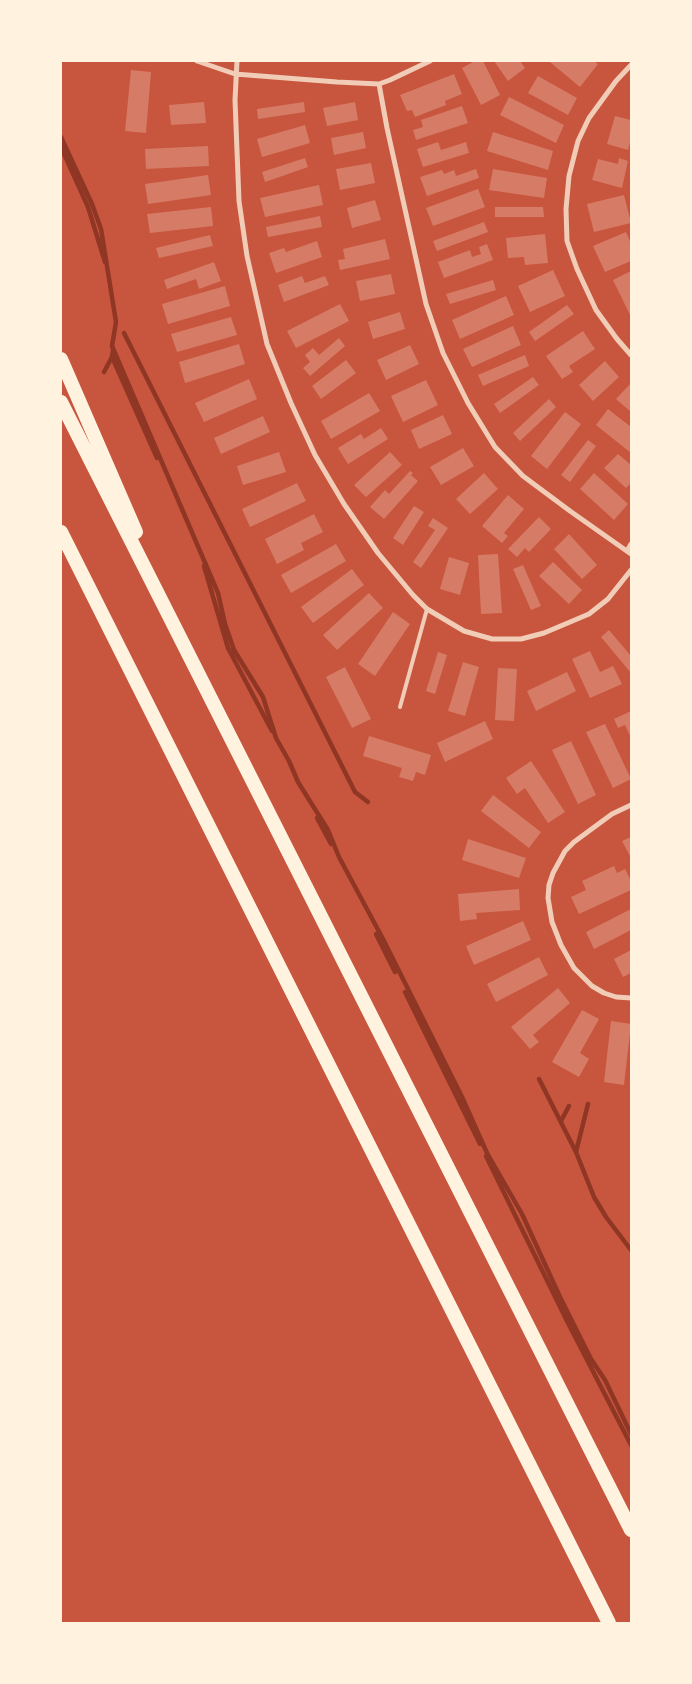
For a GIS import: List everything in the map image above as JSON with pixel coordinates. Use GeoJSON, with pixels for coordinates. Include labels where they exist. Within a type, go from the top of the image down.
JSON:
{"type":"FeatureCollection","features":[{"type":"Feature","properties":{"kind":"highway"},"geometry":{"type":"LineString","coordinates":[[61,359],[182,641]]}},
{"type":"Feature","properties":{"kind":"highway"},"geometry":{"type":"LineString","coordinates":[[61,402],[631,1530]]}},
{"type":"Feature","properties":{"kind":"highway"},"geometry":{"type":"LineString","coordinates":[[61,532],[328,1060],[609,1623]]}},
{"type":"Feature","properties":{"kind":"street"},"geometry":{"type":"LineString","coordinates":[[197,61],[235,74],[379,84],[430,61]]}},
{"type":"Feature","properties":{"kind":"street"},"geometry":{"type":"LineString","coordinates":[[237,61],[235,100],[239,201],[247,256],[266,344],[290,403],[316,455],[344,504],[378,553],[426,609],[451,625],[478,636],[492,639],[521,639],[544,633],[589,614],[608,599],[631,570]]}},
{"type":"Feature","properties":{"kind":"street"},"geometry":{"type":"LineString","coordinates":[[631,65],[616,81],[589,118],[578,142],[569,176],[566,208],[567,241],[577,268],[596,310],[631,355]]}},
{"type":"Feature","properties":{"kind":"street"},"geometry":{"type":"LineString","coordinates":[[379,84],[426,304],[443,353],[468,403],[495,447],[523,476],[629,552],[631,544]]}},
{"type":"Feature","properties":{"kind":"street"},"geometry":{"type":"LineString","coordinates":[[631,805],[612,814],[574,842],[565,851],[558,862],[549,885],[548,904],[552,922],[561,945],[574,968],[592,986],[604,993],[631,998]]}},
{"type":"Feature","properties":{"kind":"lane"},"geometry":{"type":"LineString","coordinates":[[400,707],[426,609]]}},
{"type":"Feature","properties":{"kind":"building"},"geometry":{"type":"Polygon","coordinates":[[[475,61],[483,61],[500,95],[481,105],[462,68],[475,61]]]}},
{"type":"Feature","properties":{"kind":"building"},"geometry":{"type":"Polygon","coordinates":[[[494,61],[520,61],[525,68],[508,81],[494,61]]]}},
{"type":"Feature","properties":{"kind":"building"},"geometry":{"type":"Polygon","coordinates":[[[551,61],[594,61],[598,64],[580,87],[551,61]]]}},
{"type":"Feature","properties":{"kind":"building"},"geometry":{"type":"Polygon","coordinates":[[[131,70],[151,72],[146,133],[125,131],[131,70]]]}},
{"type":"Feature","properties":{"kind":"building"},"geometry":{"type":"Polygon","coordinates":[[[454,74],[462,94],[445,101],[446,105],[415,117],[412,110],[407,111],[400,95],[454,74]]]}},
{"type":"Feature","properties":{"kind":"building"},"geometry":{"type":"Polygon","coordinates":[[[538,76],[577,98],[568,115],[528,93],[538,76]]]}},
{"type":"Feature","properties":{"kind":"building"},"geometry":{"type":"Polygon","coordinates":[[[509,97],[564,125],[556,143],[500,115],[509,97]]]}},
{"type":"Feature","properties":{"kind":"building"},"geometry":{"type":"Polygon","coordinates":[[[204,102],[206,123],[171,125],[169,105],[204,102]]]}},
{"type":"Feature","properties":{"kind":"building"},"geometry":{"type":"Polygon","coordinates":[[[304,102],[305,112],[258,119],[257,109],[304,102]]]}},
{"type":"Feature","properties":{"kind":"building"},"geometry":{"type":"Polygon","coordinates":[[[355,102],[358,120],[327,126],[323,108],[355,102]]]}},
{"type":"Feature","properties":{"kind":"building"},"geometry":{"type":"Polygon","coordinates":[[[462,106],[468,123],[416,140],[413,130],[423,127],[421,120],[462,106]]]}},
{"type":"Feature","properties":{"kind":"building"},"geometry":{"type":"Polygon","coordinates":[[[615,116],[631,120],[631,139],[628,150],[607,144],[615,116]]]}},
{"type":"Feature","properties":{"kind":"building"},"geometry":{"type":"Polygon","coordinates":[[[305,125],[310,143],[262,157],[257,139],[305,125]]]}},
{"type":"Feature","properties":{"kind":"building"},"geometry":{"type":"Polygon","coordinates":[[[363,132],[366,148],[334,155],[331,138],[363,132]]]}},
{"type":"Feature","properties":{"kind":"building"},"geometry":{"type":"Polygon","coordinates":[[[493,132],[553,151],[548,170],[487,151],[493,132]]]}},
{"type":"Feature","properties":{"kind":"building"},"geometry":{"type":"Polygon","coordinates":[[[438,142],[441,150],[466,142],[469,153],[423,167],[417,149],[438,142]]]}},
{"type":"Feature","properties":{"kind":"building"},"geometry":{"type":"Polygon","coordinates":[[[208,146],[209,166],[146,169],[145,149],[208,146]]]}},
{"type":"Feature","properties":{"kind":"building"},"geometry":{"type":"Polygon","coordinates":[[[305,158],[308,167],[265,182],[262,172],[305,158]]]}},
{"type":"Feature","properties":{"kind":"building"},"geometry":{"type":"Polygon","coordinates":[[[619,158],[628,161],[622,188],[592,180],[598,159],[618,164],[619,158]]]}},
{"type":"Feature","properties":{"kind":"building"},"geometry":{"type":"Polygon","coordinates":[[[371,163],[375,183],[340,190],[336,169],[371,163]]]}},
{"type":"Feature","properties":{"kind":"building"},"geometry":{"type":"Polygon","coordinates":[[[476,169],[479,178],[427,196],[420,177],[442,170],[444,174],[454,170],[456,176],[476,169]]]}},
{"type":"Feature","properties":{"kind":"building"},"geometry":{"type":"Polygon","coordinates":[[[493,169],[547,178],[544,198],[489,190],[493,169]]]}},
{"type":"Feature","properties":{"kind":"building"},"geometry":{"type":"Polygon","coordinates":[[[208,175],[211,195],[148,204],[145,184],[208,175]]]}},
{"type":"Feature","properties":{"kind":"building"},"geometry":{"type":"Polygon","coordinates":[[[319,185],[323,205],[265,217],[260,198],[319,185]]]}},
{"type":"Feature","properties":{"kind":"building"},"geometry":{"type":"Polygon","coordinates":[[[478,189],[485,207],[433,226],[426,208],[478,189]]]}},
{"type":"Feature","properties":{"kind":"building"},"geometry":{"type":"Polygon","coordinates":[[[624,195],[631,223],[594,232],[587,204],[624,195]]]}},
{"type":"Feature","properties":{"kind":"building"},"geometry":{"type":"Polygon","coordinates":[[[375,200],[381,220],[352,228],[347,208],[375,200]]]}},
{"type":"Feature","properties":{"kind":"building"},"geometry":{"type":"Polygon","coordinates":[[[211,207],[213,226],[150,233],[147,214],[211,207]]]}},
{"type":"Feature","properties":{"kind":"building"},"geometry":{"type":"Polygon","coordinates":[[[495,207],[543,207],[544,217],[495,217],[495,207]]]}},
{"type":"Feature","properties":{"kind":"building"},"geometry":{"type":"Polygon","coordinates":[[[320,216],[322,227],[268,237],[266,227],[320,216]]]}},
{"type":"Feature","properties":{"kind":"building"},"geometry":{"type":"Polygon","coordinates":[[[484,222],[488,232],[437,251],[433,241],[484,222]]]}},
{"type":"Feature","properties":{"kind":"building"},"geometry":{"type":"Polygon","coordinates":[[[626,232],[631,244],[631,261],[605,272],[593,246],[626,232]]]}},
{"type":"Feature","properties":{"kind":"building"},"geometry":{"type":"Polygon","coordinates":[[[545,234],[548,263],[525,265],[524,257],[508,258],[506,238],[545,234]]]}},
{"type":"Feature","properties":{"kind":"building"},"geometry":{"type":"Polygon","coordinates":[[[210,235],[213,246],[159,258],[156,248],[210,235]]]}},
{"type":"Feature","properties":{"kind":"building"},"geometry":{"type":"Polygon","coordinates":[[[385,239],[390,259],[340,270],[338,260],[345,259],[343,249],[385,239]]]}},
{"type":"Feature","properties":{"kind":"building"},"geometry":{"type":"Polygon","coordinates":[[[317,241],[322,257],[276,273],[269,253],[284,248],[286,252],[317,241]]]}},
{"type":"Feature","properties":{"kind":"building"},"geometry":{"type":"Polygon","coordinates":[[[487,244],[493,260],[444,278],[438,262],[470,250],[472,257],[481,254],[479,247],[487,244]]]}},
{"type":"Feature","properties":{"kind":"building"},"geometry":{"type":"Polygon","coordinates":[[[214,262],[221,281],[199,289],[196,279],[167,289],[164,280],[214,262]]]}},
{"type":"Feature","properties":{"kind":"building"},"geometry":{"type":"Polygon","coordinates":[[[553,270],[565,296],[530,312],[518,286],[553,270]]]}},
{"type":"Feature","properties":{"kind":"building"},"geometry":{"type":"Polygon","coordinates":[[[631,271],[631,317],[613,280],[631,271]]]}},
{"type":"Feature","properties":{"kind":"building"},"geometry":{"type":"Polygon","coordinates":[[[391,274],[395,294],[360,301],[356,281],[391,274]]]}},
{"type":"Feature","properties":{"kind":"building"},"geometry":{"type":"Polygon","coordinates":[[[302,276],[305,283],[325,276],[329,285],[284,302],[278,285],[302,276]]]}},
{"type":"Feature","properties":{"kind":"building"},"geometry":{"type":"Polygon","coordinates":[[[493,280],[496,290],[450,304],[446,294],[493,280]]]}},
{"type":"Feature","properties":{"kind":"building"},"geometry":{"type":"Polygon","coordinates":[[[225,286],[230,306],[168,324],[162,304],[225,286]]]}},
{"type":"Feature","properties":{"kind":"building"},"geometry":{"type":"Polygon","coordinates":[[[506,296],[514,315],[460,339],[452,320],[506,296]]]}},
{"type":"Feature","properties":{"kind":"building"},"geometry":{"type":"Polygon","coordinates":[[[340,304],[349,321],[296,348],[287,331],[340,304]]]}},
{"type":"Feature","properties":{"kind":"building"},"geometry":{"type":"Polygon","coordinates":[[[567,305],[574,314],[535,341],[529,332],[567,305]]]}},
{"type":"Feature","properties":{"kind":"building"},"geometry":{"type":"Polygon","coordinates":[[[400,312],[405,329],[373,339],[368,322],[400,312]]]}},
{"type":"Feature","properties":{"kind":"building"},"geometry":{"type":"Polygon","coordinates":[[[231,317],[237,335],[177,352],[171,334],[231,317]]]}},
{"type":"Feature","properties":{"kind":"building"},"geometry":{"type":"Polygon","coordinates":[[[513,326],[521,345],[472,367],[463,349],[513,326]]]}},
{"type":"Feature","properties":{"kind":"building"},"geometry":{"type":"Polygon","coordinates":[[[583,331],[595,349],[569,366],[573,372],[562,379],[546,356],[583,331]]]}},
{"type":"Feature","properties":{"kind":"building"},"geometry":{"type":"Polygon","coordinates":[[[339,338],[345,346],[310,376],[303,368],[310,362],[305,355],[313,348],[319,355],[339,338]]]}},
{"type":"Feature","properties":{"kind":"building"},"geometry":{"type":"Polygon","coordinates":[[[239,344],[245,364],[185,383],[179,362],[239,344]]]}},
{"type":"Feature","properties":{"kind":"building"},"geometry":{"type":"Polygon","coordinates":[[[410,345],[419,364],[386,380],[377,360],[410,345]]]}},
{"type":"Feature","properties":{"kind":"building"},"geometry":{"type":"Polygon","coordinates":[[[525,355],[529,366],[483,386],[478,375],[525,355]]]}},
{"type":"Feature","properties":{"kind":"building"},"geometry":{"type":"Polygon","coordinates":[[[346,360],[356,373],[321,399],[312,386],[346,360]]]}},
{"type":"Feature","properties":{"kind":"building"},"geometry":{"type":"Polygon","coordinates":[[[605,361],[619,377],[593,401],[579,385],[605,361]]]}},
{"type":"Feature","properties":{"kind":"building"},"geometry":{"type":"Polygon","coordinates":[[[533,377],[539,385],[500,413],[494,404],[533,377]]]}},
{"type":"Feature","properties":{"kind":"building"},"geometry":{"type":"Polygon","coordinates":[[[249,379],[257,399],[204,422],[195,403],[249,379]]]}},
{"type":"Feature","properties":{"kind":"building"},"geometry":{"type":"Polygon","coordinates":[[[426,380],[438,405],[403,422],[391,396],[426,380]]]}},
{"type":"Feature","properties":{"kind":"building"},"geometry":{"type":"Polygon","coordinates":[[[631,383],[631,412],[616,399],[631,383]]]}},
{"type":"Feature","properties":{"kind":"building"},"geometry":{"type":"Polygon","coordinates":[[[369,393],[380,411],[331,439],[321,421],[369,393]]]}},
{"type":"Feature","properties":{"kind":"building"},"geometry":{"type":"Polygon","coordinates":[[[549,399],[556,407],[520,441],[513,433],[549,399]]]}},
{"type":"Feature","properties":{"kind":"building"},"geometry":{"type":"Polygon","coordinates":[[[608,409],[631,427],[631,453],[596,425],[608,409]]]}},
{"type":"Feature","properties":{"kind":"building"},"geometry":{"type":"Polygon","coordinates":[[[565,412],[581,424],[547,469],[531,456],[565,412]]]}},
{"type":"Feature","properties":{"kind":"building"},"geometry":{"type":"Polygon","coordinates":[[[443,415],[452,434],[419,449],[411,430],[443,415]]]}},
{"type":"Feature","properties":{"kind":"building"},"geometry":{"type":"Polygon","coordinates":[[[263,416],[270,432],[221,454],[214,438],[263,416]]]}},
{"type":"Feature","properties":{"kind":"building"},"geometry":{"type":"Polygon","coordinates":[[[381,428],[388,439],[348,464],[338,448],[361,434],[364,439],[381,428]]]}},
{"type":"Feature","properties":{"kind":"building"},"geometry":{"type":"Polygon","coordinates":[[[588,440],[596,446],[570,482],[561,475],[588,440]]]}},
{"type":"Feature","properties":{"kind":"building"},"geometry":{"type":"Polygon","coordinates":[[[463,448],[474,466],[441,485],[430,467],[463,448]]]}},
{"type":"Feature","properties":{"kind":"building"},"geometry":{"type":"Polygon","coordinates":[[[279,452],[286,472],[243,485],[237,466],[279,452]]]}},
{"type":"Feature","properties":{"kind":"building"},"geometry":{"type":"Polygon","coordinates":[[[390,452],[402,465],[366,497],[354,485],[390,452]]]}},
{"type":"Feature","properties":{"kind":"building"},"geometry":{"type":"Polygon","coordinates":[[[618,454],[631,465],[631,483],[626,488],[604,468],[618,454]]]}},
{"type":"Feature","properties":{"kind":"building"},"geometry":{"type":"Polygon","coordinates":[[[410,471],[413,473],[411,475],[418,481],[384,519],[370,507],[385,490],[389,494],[410,471]]]}},
{"type":"Feature","properties":{"kind":"building"},"geometry":{"type":"Polygon","coordinates":[[[484,473],[498,489],[470,514],[456,499],[484,473]]]}},
{"type":"Feature","properties":{"kind":"building"},"geometry":{"type":"Polygon","coordinates":[[[594,473],[628,504],[614,520],[580,489],[594,473]]]}},
{"type":"Feature","properties":{"kind":"building"},"geometry":{"type":"Polygon","coordinates":[[[297,483],[306,501],[250,527],[242,509],[297,483]]]}},
{"type":"Feature","properties":{"kind":"building"},"geometry":{"type":"Polygon","coordinates":[[[508,495],[524,509],[504,533],[508,536],[502,543],[482,526],[508,495]]]}},
{"type":"Feature","properties":{"kind":"building"},"geometry":{"type":"Polygon","coordinates":[[[414,506],[424,512],[403,545],[393,538],[414,506]]]}},
{"type":"Feature","properties":{"kind":"building"},"geometry":{"type":"Polygon","coordinates":[[[314,514],[323,532],[301,543],[304,550],[277,564],[265,539],[314,514]]]}},
{"type":"Feature","properties":{"kind":"building"},"geometry":{"type":"Polygon","coordinates":[[[539,517],[551,529],[529,552],[525,548],[517,557],[508,549],[539,517]]]}},
{"type":"Feature","properties":{"kind":"building"},"geometry":{"type":"Polygon","coordinates":[[[433,518],[448,528],[421,568],[413,562],[435,530],[428,526],[433,518]]]}},
{"type":"Feature","properties":{"kind":"building"},"geometry":{"type":"Polygon","coordinates":[[[569,534],[597,565],[582,579],[554,549],[569,534]]]}},
{"type":"Feature","properties":{"kind":"building"},"geometry":{"type":"Polygon","coordinates":[[[336,544],[346,561],[291,593],[281,575],[336,544]]]}},
{"type":"Feature","properties":{"kind":"building"},"geometry":{"type":"Polygon","coordinates":[[[498,554],[502,613],[481,614],[478,555],[498,554]]]}},
{"type":"Feature","properties":{"kind":"building"},"geometry":{"type":"Polygon","coordinates":[[[449,557],[469,563],[460,595],[440,589],[449,557]]]}},
{"type":"Feature","properties":{"kind":"building"},"geometry":{"type":"Polygon","coordinates":[[[553,562],[582,590],[569,604],[539,576],[553,562]]]}},
{"type":"Feature","properties":{"kind":"building"},"geometry":{"type":"Polygon","coordinates":[[[523,565],[541,606],[531,610],[513,569],[523,565]]]}},
{"type":"Feature","properties":{"kind":"building"},"geometry":{"type":"Polygon","coordinates":[[[352,569],[364,585],[313,623],[301,607],[352,569]]]}},
{"type":"Feature","properties":{"kind":"building"},"geometry":{"type":"Polygon","coordinates":[[[369,593],[383,608],[337,650],[323,635],[369,593]]]}},
{"type":"Feature","properties":{"kind":"building"},"geometry":{"type":"Polygon","coordinates":[[[393,612],[410,624],[375,676],[358,664],[393,612]]]}},
{"type":"Feature","properties":{"kind":"building"},"geometry":{"type":"Polygon","coordinates":[[[609,630],[631,656],[631,673],[601,637],[609,630]]]}},
{"type":"Feature","properties":{"kind":"building"},"geometry":{"type":"Polygon","coordinates":[[[590,651],[600,672],[613,666],[622,684],[590,698],[572,659],[590,651]]]}},
{"type":"Feature","properties":{"kind":"building"},"geometry":{"type":"Polygon","coordinates":[[[438,652],[447,655],[435,694],[426,691],[438,652]]]}},
{"type":"Feature","properties":{"kind":"building"},"geometry":{"type":"Polygon","coordinates":[[[463,662],[479,667],[465,716],[448,711],[463,662]]]}},
{"type":"Feature","properties":{"kind":"building"},"geometry":{"type":"Polygon","coordinates":[[[345,667],[371,719],[352,728],[326,677],[345,667]]]}},
{"type":"Feature","properties":{"kind":"building"},"geometry":{"type":"Polygon","coordinates":[[[498,668],[517,669],[514,721],[495,720],[498,668]]]}},
{"type":"Feature","properties":{"kind":"building"},"geometry":{"type":"Polygon","coordinates":[[[567,672],[576,691],[536,711],[527,691],[567,672]]]}},
{"type":"Feature","properties":{"kind":"building"},"geometry":{"type":"Polygon","coordinates":[[[631,711],[631,738],[625,725],[618,728],[614,719],[631,711]]]}},
{"type":"Feature","properties":{"kind":"building"},"geometry":{"type":"Polygon","coordinates":[[[485,721],[493,739],[445,762],[437,743],[485,721]]]}},
{"type":"Feature","properties":{"kind":"building"},"geometry":{"type":"Polygon","coordinates":[[[605,724],[631,779],[613,788],[586,732],[605,724]]]}},
{"type":"Feature","properties":{"kind":"building"},"geometry":{"type":"Polygon","coordinates":[[[369,736],[431,755],[425,775],[416,772],[413,781],[399,777],[402,768],[363,756],[369,736]]]}},
{"type":"Feature","properties":{"kind":"building"},"geometry":{"type":"Polygon","coordinates":[[[571,741],[596,795],[578,804],[552,750],[571,741]]]}},
{"type":"Feature","properties":{"kind":"building"},"geometry":{"type":"Polygon","coordinates":[[[531,761],[565,812],[548,823],[525,788],[517,794],[506,778],[531,761]]]}},
{"type":"Feature","properties":{"kind":"building"},"geometry":{"type":"Polygon","coordinates":[[[493,795],[541,832],[529,848],[481,811],[493,795]]]}},
{"type":"Feature","properties":{"kind":"building"},"geometry":{"type":"Polygon","coordinates":[[[631,837],[631,858],[622,841],[631,837]]]}},
{"type":"Feature","properties":{"kind":"building"},"geometry":{"type":"Polygon","coordinates":[[[468,839],[526,858],[519,878],[462,860],[468,839]]]}},
{"type":"Feature","properties":{"kind":"building"},"geometry":{"type":"Polygon","coordinates":[[[614,866],[617,873],[625,869],[631,881],[631,890],[579,914],[571,897],[586,890],[582,881],[614,866]]]}},
{"type":"Feature","properties":{"kind":"building"},"geometry":{"type":"Polygon","coordinates":[[[519,889],[520,910],[476,913],[477,919],[460,921],[458,894],[519,889]]]}},
{"type":"Feature","properties":{"kind":"building"},"geometry":{"type":"Polygon","coordinates":[[[631,909],[631,930],[594,949],[586,932],[631,909]]]}},
{"type":"Feature","properties":{"kind":"building"},"geometry":{"type":"Polygon","coordinates":[[[523,921],[531,940],[474,965],[466,946],[523,921]]]}},
{"type":"Feature","properties":{"kind":"building"},"geometry":{"type":"Polygon","coordinates":[[[631,950],[631,973],[623,977],[614,959],[631,950]]]}},
{"type":"Feature","properties":{"kind":"building"},"geometry":{"type":"Polygon","coordinates":[[[539,957],[548,975],[496,1002],[487,984],[539,957]]]}},
{"type":"Feature","properties":{"kind":"building"},"geometry":{"type":"Polygon","coordinates":[[[558,988],[570,1003],[533,1035],[539,1042],[530,1049],[511,1027],[558,988]]]}},
{"type":"Feature","properties":{"kind":"building"},"geometry":{"type":"Polygon","coordinates":[[[582,1010],[599,1019],[580,1053],[589,1059],[579,1077],[552,1062],[582,1010]]]}},
{"type":"Feature","properties":{"kind":"building"},"geometry":{"type":"Polygon","coordinates":[[[611,1021],[631,1024],[624,1085],[604,1082],[611,1021]]]}},
{"type":"Feature","properties":{"kind":"waterway"},"geometry":{"type":"LineString","coordinates":[[61,137],[92,204],[101,229],[116,322],[112,346],[218,593],[225,624],[234,650],[263,697],[276,738],[298,782],[328,830],[339,857],[383,939],[462,1097],[487,1153],[522,1214],[560,1297],[591,1359],[605,1380],[631,1434]]}},
{"type":"Feature","properties":{"kind":"waterway"},"geometry":{"type":"LineString","coordinates":[[61,147],[88,207],[105,262]]}},
{"type":"Feature","properties":{"kind":"waterway"},"geometry":{"type":"LineString","coordinates":[[124,333],[355,792],[368,802]]}},
{"type":"Feature","properties":{"kind":"waterway"},"geometry":{"type":"LineString","coordinates":[[113,350],[112,357],[157,458]]}},
{"type":"Feature","properties":{"kind":"waterway"},"geometry":{"type":"LineString","coordinates":[[104,372],[112,357]]}},
{"type":"Feature","properties":{"kind":"waterway"},"geometry":{"type":"LineString","coordinates":[[204,566],[228,648],[272,731]]}},
{"type":"Feature","properties":{"kind":"waterway"},"geometry":{"type":"LineString","coordinates":[[317,818],[331,844]]}},
{"type":"Feature","properties":{"kind":"waterway"},"geometry":{"type":"LineString","coordinates":[[376,934],[395,972]]}},
{"type":"Feature","properties":{"kind":"waterway"},"geometry":{"type":"LineString","coordinates":[[405,992],[480,1144]]}},
{"type":"Feature","properties":{"kind":"waterway"},"geometry":{"type":"LineString","coordinates":[[539,1079],[576,1152],[594,1197],[606,1217],[631,1250]]}},
{"type":"Feature","properties":{"kind":"waterway"},"geometry":{"type":"LineString","coordinates":[[576,1152],[588,1104]]}},
{"type":"Feature","properties":{"kind":"waterway"},"geometry":{"type":"LineString","coordinates":[[561,1121],[569,1106]]}},
{"type":"Feature","properties":{"kind":"waterway"},"geometry":{"type":"LineString","coordinates":[[486,1156],[567,1321],[631,1445]]}}]}
